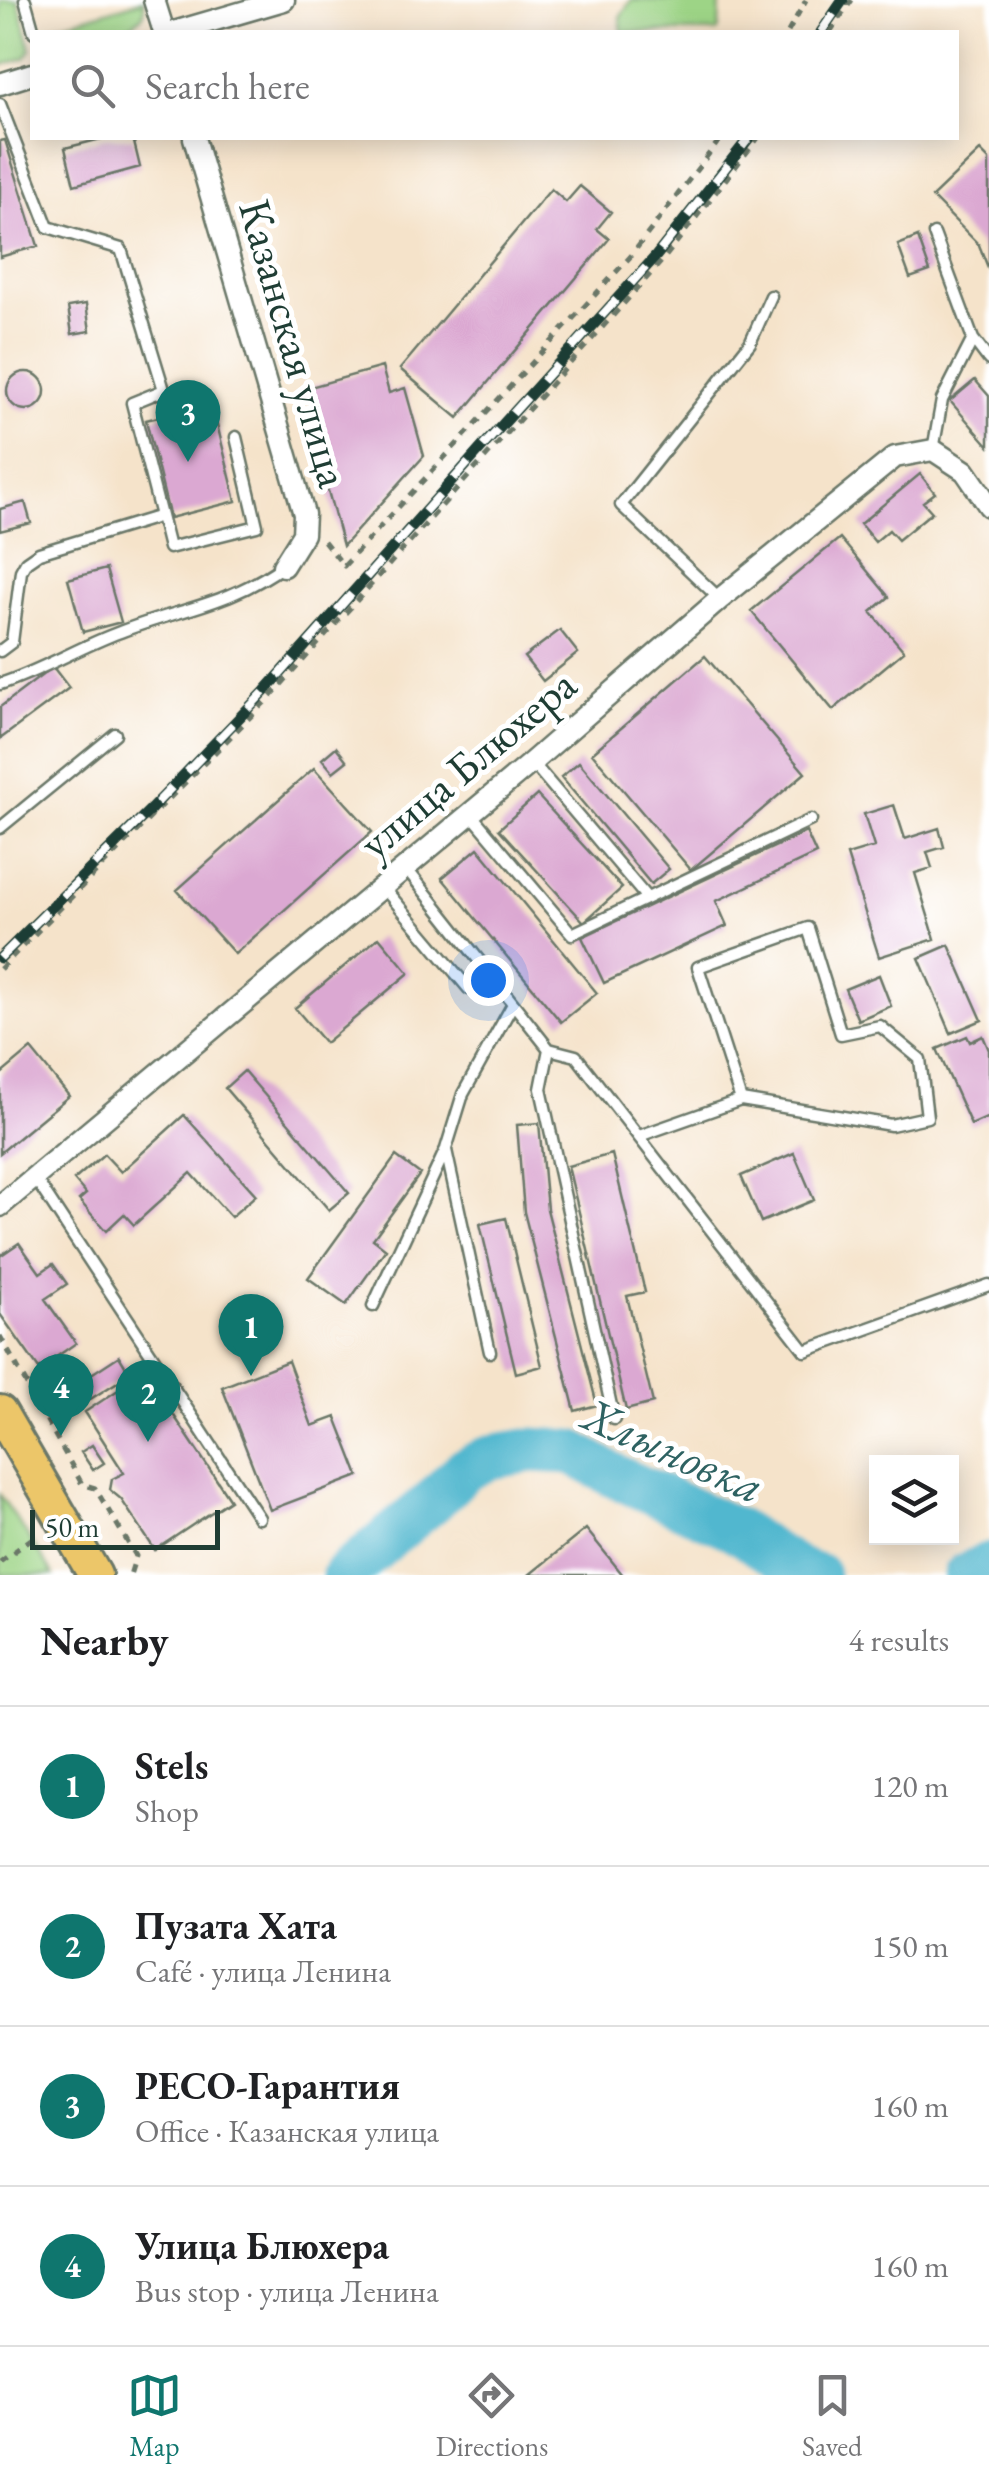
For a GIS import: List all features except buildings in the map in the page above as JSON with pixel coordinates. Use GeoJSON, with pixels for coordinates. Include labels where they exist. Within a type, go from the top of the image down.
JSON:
{"type":"FeatureCollection","features":[{"type":"Feature","properties":{"kind":"main road"},"geometry":{"type":"LineString","coordinates":[[0,1412],[95,1575]]}},
{"type":"Feature","properties":{"kind":"street"},"geometry":{"type":"LineString","coordinates":[[154,0],[163,30]]}},
{"type":"Feature","properties":{"kind":"street"},"geometry":{"type":"LineString","coordinates":[[181,30],[284,0]]}},
{"type":"Feature","properties":{"kind":"street"},"geometry":{"type":"LineString","coordinates":[[0,84],[30,75]]}},
{"type":"Feature","properties":{"kind":"street","name":"Казанская улица"},"geometry":{"type":"LineString","coordinates":[[195,140],[304,514],[303,534],[282,566]]}},
{"type":"Feature","properties":{"kind":"street"},"geometry":{"type":"LineString","coordinates":[[933,450],[965,472],[989,506]]}},
{"type":"Feature","properties":{"kind":"street","name":"улица Блюхера"},"geometry":{"type":"LineString","coordinates":[[0,1206],[532,762],[720,599],[895,457],[933,450]]}},
{"type":"Feature","properties":{"kind":"lane"},"geometry":{"type":"LineString","coordinates":[[25,0],[33,30]]}},
{"type":"Feature","properties":{"kind":"lane"},"geometry":{"type":"LineString","coordinates":[[0,104],[48,228],[120,250],[164,390],[132,402],[169,548],[258,526],[236,437]]}},
{"type":"Feature","properties":{"kind":"lane"},"geometry":{"type":"LineString","coordinates":[[934,234],[974,339],[989,360]]}},
{"type":"Feature","properties":{"kind":"lane"},"geometry":{"type":"LineString","coordinates":[[720,599],[621,506],[750,344],[771,296]]}},
{"type":"Feature","properties":{"kind":"lane"},"geometry":{"type":"LineString","coordinates":[[933,450],[942,400],[974,339]]}},
{"type":"Feature","properties":{"kind":"lane"},"geometry":{"type":"LineString","coordinates":[[0,652],[12,642],[21,572],[26,562],[38,553],[161,516]]}},
{"type":"Feature","properties":{"kind":"lane"},"geometry":{"type":"LineString","coordinates":[[0,684],[152,619],[202,608],[242,592],[282,566]]}},
{"type":"Feature","properties":{"kind":"lane"},"geometry":{"type":"LineString","coordinates":[[0,828],[115,734]]}},
{"type":"Feature","properties":{"kind":"lane"},"geometry":{"type":"LineString","coordinates":[[532,762],[647,898]]}},
{"type":"Feature","properties":{"kind":"lane"},"geometry":{"type":"LineString","coordinates":[[470,813],[572,934],[811,820]]}},
{"type":"Feature","properties":{"kind":"lane"},"geometry":{"type":"LineString","coordinates":[[406,867],[549,1049],[576,1056],[805,1351],[989,1285]]}},
{"type":"Feature","properties":{"kind":"lane"},"geometry":{"type":"LineString","coordinates":[[382,886],[469,989]]}},
{"type":"Feature","properties":{"kind":"lane"},"geometry":{"type":"LineString","coordinates":[[638,1136],[741,1100],[890,1125],[927,1117],[920,1059],[880,1026],[841,1034],[808,928],[698,967],[741,1100]]}},
{"type":"Feature","properties":{"kind":"lane"},"geometry":{"type":"LineString","coordinates":[[373,1306],[446,1150],[462,1094],[513,1004]]}},
{"type":"Feature","properties":{"kind":"lane"},"geometry":{"type":"LineString","coordinates":[[549,1049],[541,1089],[614,1420]]}},
{"type":"Feature","properties":{"kind":"lane"},"geometry":{"type":"LineString","coordinates":[[446,1150],[490,1352]]}},
{"type":"Feature","properties":{"kind":"lane"},"geometry":{"type":"LineString","coordinates":[[34,1178],[259,1518]]}},
{"type":"Feature","properties":{"kind":"path"},"geometry":{"type":"LineString","coordinates":[[789,30],[806,0]]}},
{"type":"Feature","properties":{"kind":"path"},"geometry":{"type":"LineString","coordinates":[[831,30],[852,0]]}},
{"type":"Feature","properties":{"kind":"path"},"geometry":{"type":"LineString","coordinates":[[304,514],[344,566],[630,257],[719,140]]}},
{"type":"Feature","properties":{"kind":"path"},"geometry":{"type":"LineString","coordinates":[[0,969],[271,696],[662,261],[756,140]]}},
{"type":"Feature","properties":{"kind":"path"},"geometry":{"type":"LineString","coordinates":[[0,1336],[82,1484],[95,1488],[136,1556],[130,1575]]}},
{"type":"Feature","properties":{"kind":"path"},"geometry":{"type":"LineString","coordinates":[[0,1562],[35,1536]]}},
{"type":"Feature","properties":{"kind":"green space"},"geometry":{"type":"Polygon","coordinates":[[[0,0],[18,0],[30,51],[25,58],[0,66],[0,0]]]}},
{"type":"Feature","properties":{"kind":"green space"},"geometry":{"type":"Polygon","coordinates":[[[144,0],[144,13],[124,29],[43,30],[144,0]]]}},
{"type":"Feature","properties":{"kind":"green space"},"geometry":{"type":"Polygon","coordinates":[[[631,0],[720,0],[718,30],[622,30],[620,17],[631,0]]]}},
{"type":"Feature","properties":{"kind":"green space"},"geometry":{"type":"Polygon","coordinates":[[[0,1495],[54,1575],[0,1575],[0,1495]]]}},
{"type":"Feature","properties":{"kind":"waterway","name":"Хлыновка"},"geometry":{"type":"LineString","coordinates":[[344,1575],[463,1471],[490,1457],[532,1450],[572,1452],[615,1476],[734,1529],[799,1570],[817,1575]]}},
{"type":"Feature","properties":{"kind":"waterway","name":"Хлыновка"},"geometry":{"type":"LineString","coordinates":[[966,1575],[989,1564]]}},
{"type":"Feature","properties":{"kind":"railway"},"geometry":{"type":"LineString","coordinates":[[822,30],[843,0]]}},
{"type":"Feature","properties":{"kind":"railway"},"geometry":{"type":"LineString","coordinates":[[0,958],[265,691],[656,256],[747,140]]}},
{"type":"Feature","properties":{"kind":"place","name":"РЕСО-Гарантия"},"geometry":{"type":"Point","coordinates":[188,462]}},
{"type":"Feature","properties":{"kind":"place","name":"Stels"},"geometry":{"type":"Point","coordinates":[251,1376]}},
{"type":"Feature","properties":{"kind":"place","name":"Улица Блюхера"},"geometry":{"type":"Point","coordinates":[61,1436]}},
{"type":"Feature","properties":{"kind":"place","name":"Пузата Хата"},"geometry":{"type":"Point","coordinates":[148,1442]}}]}
